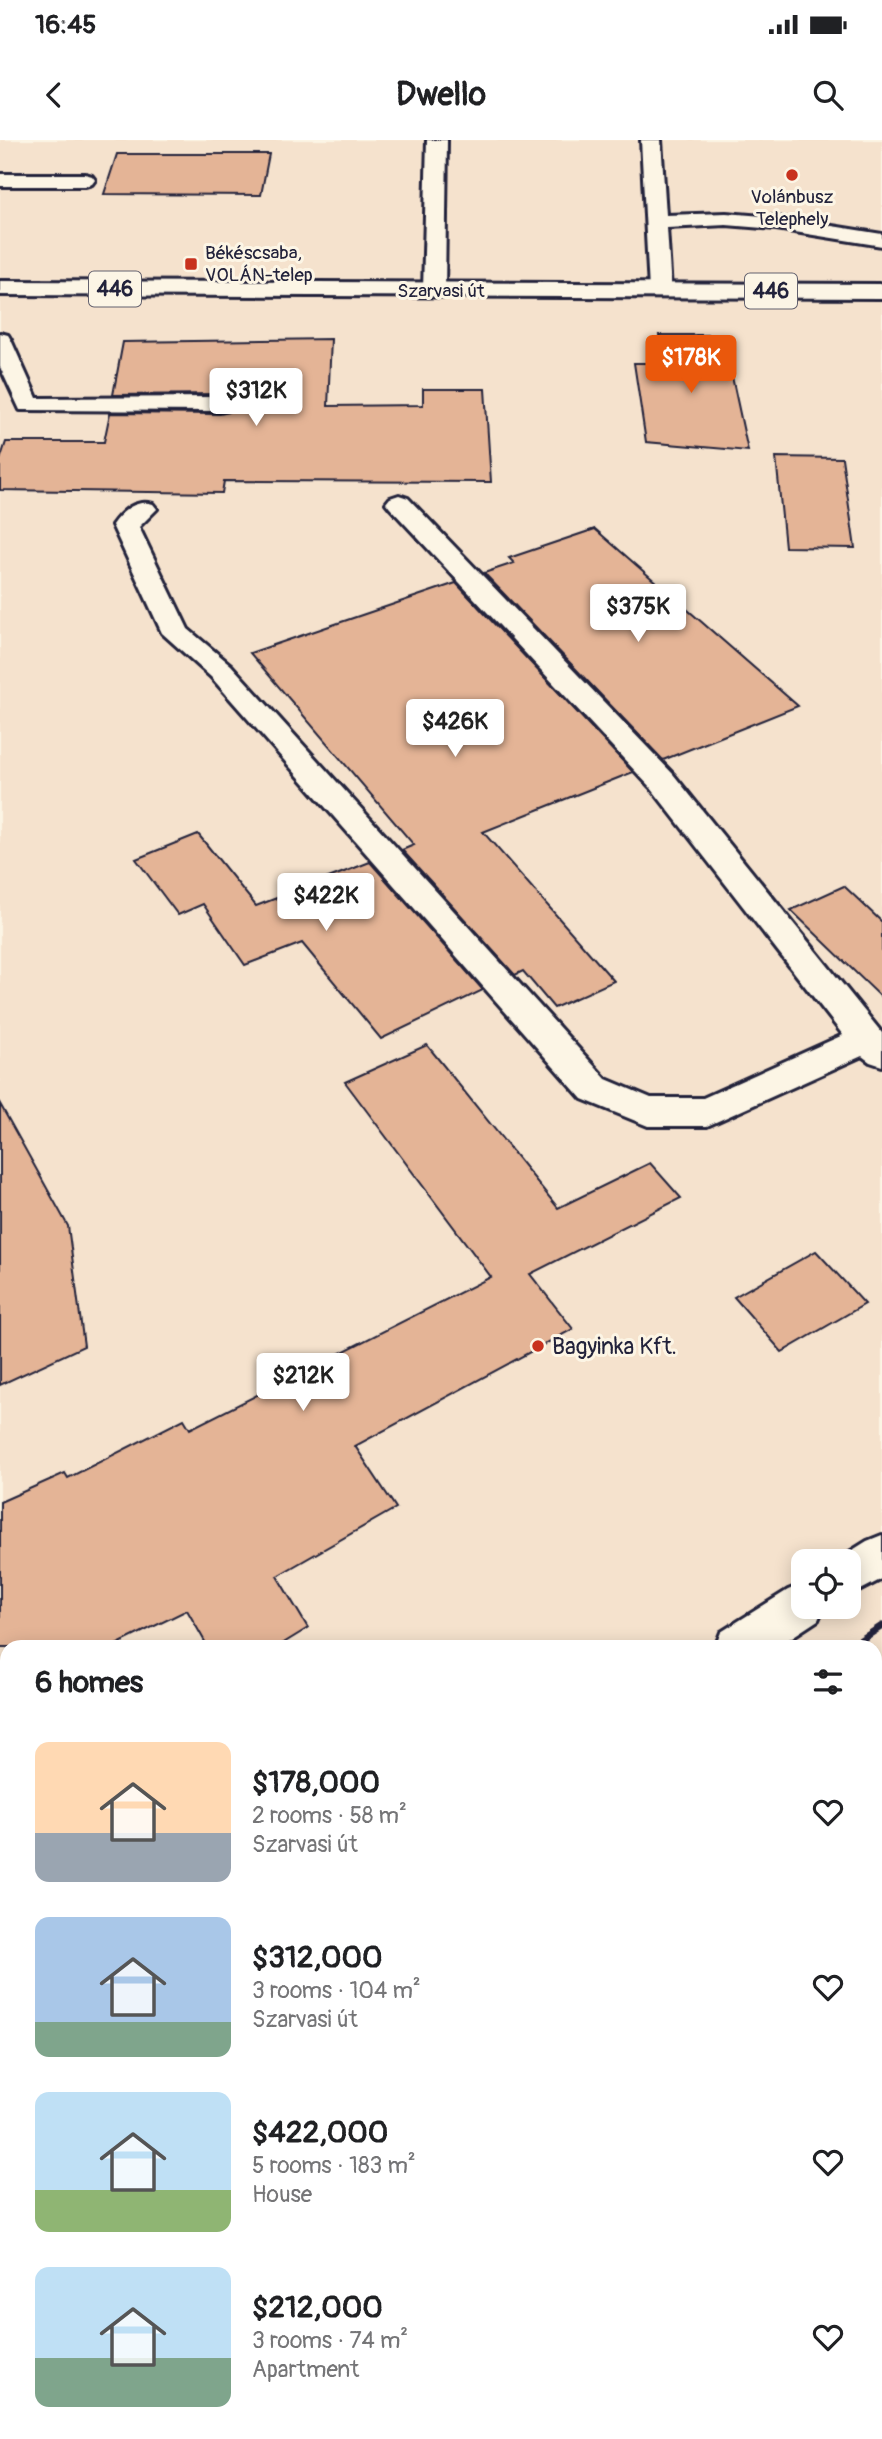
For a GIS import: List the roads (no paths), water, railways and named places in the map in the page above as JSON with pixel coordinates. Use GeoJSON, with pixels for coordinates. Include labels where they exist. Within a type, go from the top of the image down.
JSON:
{"type":"FeatureCollection","features":[{"type":"Feature","properties":{"kind":"main road"},"geometry":{"type":"LineString","coordinates":[[434,291],[437,140]]}},
{"type":"Feature","properties":{"kind":"main road"},"geometry":{"type":"LineString","coordinates":[[651,140],[660,290]]}},
{"type":"Feature","properties":{"kind":"main road"},"geometry":{"type":"LineString","coordinates":[[0,180],[85,180]]}},
{"type":"Feature","properties":{"kind":"main road"},"geometry":{"type":"LineString","coordinates":[[658,222],[726,219],[776,223],[882,240]]}},
{"type":"Feature","properties":{"kind":"main road","name":"Szarvasi út"},"geometry":{"type":"LineString","coordinates":[[0,289],[882,290]]}},
{"type":"Feature","properties":{"kind":"main road"},"geometry":{"type":"LineString","coordinates":[[0,340],[28,405],[220,404]]}},
{"type":"Feature","properties":{"kind":"main road"},"geometry":{"type":"LineString","coordinates":[[144,509],[125,526],[176,633],[221,671],[594,1089],[648,1112],[708,1112],[874,1046],[662,781],[399,503]]}},
{"type":"Feature","properties":{"kind":"main road"},"geometry":{"type":"LineString","coordinates":[[861,1568],[882,1555]]}},
{"type":"Feature","properties":{"kind":"main road"},"geometry":{"type":"LineString","coordinates":[[748,1640],[791,1613]]}},
{"type":"Feature","properties":{"kind":"railway"},"geometry":{"type":"LineString","coordinates":[[861,1640],[882,1626]]}},
{"type":"Feature","properties":{"kind":"place","name":"Volánbusz Telephely"},"geometry":{"type":"Point","coordinates":[792,175]}},
{"type":"Feature","properties":{"kind":"place","name":"Békéscsaba, VOLÁN-telep"},"geometry":{"type":"Point","coordinates":[191,264]}},
{"type":"Feature","properties":{"kind":"place","name":"Bagyinka Kft."},"geometry":{"type":"Point","coordinates":[538,1346]}}]}
